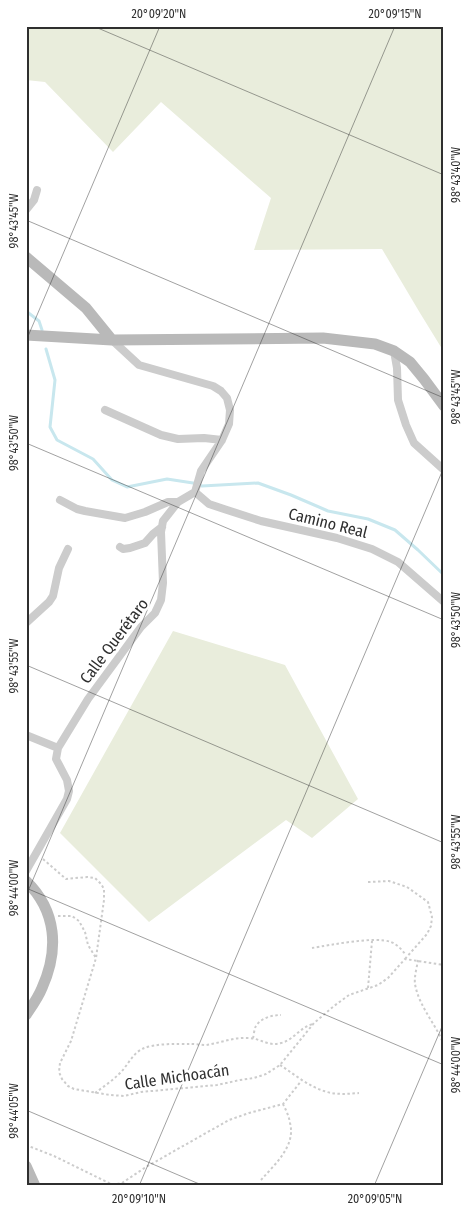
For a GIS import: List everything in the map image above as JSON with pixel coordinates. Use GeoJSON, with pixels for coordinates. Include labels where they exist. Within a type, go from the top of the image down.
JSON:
{"type":"FeatureCollection","features":[{"type":"Feature","properties":{"kind":"main road"},"geometry":{"type":"LineString","coordinates":[[26,257],[86,308],[112,340]]}},
{"type":"Feature","properties":{"kind":"main road"},"geometry":{"type":"LineString","coordinates":[[26,335],[112,340],[323,338],[375,344],[394,351],[410,362],[444,406]]}},
{"type":"Feature","properties":{"kind":"main road"},"geometry":{"type":"LineString","coordinates":[[26,881],[45,907],[51,924],[54,946],[50,968],[42,990],[26,1015]]}},
{"type":"Feature","properties":{"kind":"main road"},"geometry":{"type":"LineString","coordinates":[[26,1166],[35,1186]]}},
{"type":"Feature","properties":{"kind":"street"},"geometry":{"type":"LineString","coordinates":[[26,210],[34,200],[37,190]]}},
{"type":"Feature","properties":{"kind":"street"},"geometry":{"type":"LineString","coordinates":[[112,340],[139,364],[214,386],[227,398],[230,410],[228,424],[222,440],[201,471],[195,492],[178,502],[163,522],[162,527],[145,543],[130,548],[123,549],[120,547]]}},
{"type":"Feature","properties":{"kind":"street"},"geometry":{"type":"LineString","coordinates":[[394,351],[397,368],[398,400],[406,425],[414,443],[444,470]]}},
{"type":"Feature","properties":{"kind":"street"},"geometry":{"type":"LineString","coordinates":[[105,410],[161,435],[178,439],[204,438],[222,440]]}},
{"type":"Feature","properties":{"kind":"street","name":"Camino Real"},"geometry":{"type":"LineString","coordinates":[[195,492],[209,504],[261,521],[337,538],[372,549],[398,562],[444,602]]}},
{"type":"Feature","properties":{"kind":"street"},"geometry":{"type":"LineString","coordinates":[[60,500],[77,509],[126,518],[168,502],[178,502]]}},
{"type":"Feature","properties":{"kind":"street","name":"Calle Querétaro"},"geometry":{"type":"LineString","coordinates":[[58,748],[88,699],[141,626],[155,613],[161,600],[163,583],[162,527]]}},
{"type":"Feature","properties":{"kind":"street"},"geometry":{"type":"LineString","coordinates":[[26,623],[53,596],[59,568],[68,550]]}},
{"type":"Feature","properties":{"kind":"street"},"geometry":{"type":"LineString","coordinates":[[26,735],[58,748],[56,759],[67,780],[69,791],[67,799],[26,871]]}},
{"type":"Feature","properties":{"kind":"path","name":"Calle Michoacán"},"geometry":{"type":"LineString","coordinates":[[36,853],[66,879],[95,878],[102,884],[104,890],[96,958],[71,1041],[60,1063],[59,1072],[68,1086],[74,1089],[124,1096],[141,1092],[217,1085],[266,1074],[280,1065],[314,1023],[334,1006],[349,995],[378,984],[388,978],[427,934],[431,926],[432,917],[428,902],[407,887],[389,881],[368,882]]}},
{"type":"Feature","properties":{"kind":"path"},"geometry":{"type":"LineString","coordinates":[[48,916],[72,916],[79,922],[85,932],[88,945],[96,958]]}},
{"type":"Feature","properties":{"kind":"path"},"geometry":{"type":"LineString","coordinates":[[368,988],[372,940]]}},
{"type":"Feature","properties":{"kind":"path"},"geometry":{"type":"LineString","coordinates":[[312,948],[382,940],[392,942],[400,947],[407,956]]}},
{"type":"Feature","properties":{"kind":"path"},"geometry":{"type":"LineString","coordinates":[[404,959],[444,965]]}},
{"type":"Feature","properties":{"kind":"path"},"geometry":{"type":"LineString","coordinates":[[418,960],[415,983],[423,1006],[444,1045]]}},
{"type":"Feature","properties":{"kind":"path"},"geometry":{"type":"LineString","coordinates":[[253,1038],[256,1027],[264,1018],[272,1015],[281,1015]]}},
{"type":"Feature","properties":{"kind":"path"},"geometry":{"type":"LineString","coordinates":[[95,1093],[119,1074],[141,1049],[155,1045],[205,1045],[230,1039],[248,1038],[270,1044],[280,1044],[289,1040],[306,1026],[314,1023]]}},
{"type":"Feature","properties":{"kind":"path"},"geometry":{"type":"LineString","coordinates":[[280,1065],[308,1084],[324,1092],[359,1093]]}},
{"type":"Feature","properties":{"kind":"path"},"geometry":{"type":"LineString","coordinates":[[26,1145],[54,1156],[113,1185],[122,1184],[146,1167],[229,1120],[283,1104],[302,1080]]}},
{"type":"Feature","properties":{"kind":"path"},"geometry":{"type":"LineString","coordinates":[[261,1180],[288,1146],[291,1137],[291,1124],[283,1104]]}},
{"type":"Feature","properties":{"kind":"green space"},"geometry":{"type":"Polygon","coordinates":[[[26,26],[444,26],[444,352],[382,249],[254,250],[271,198],[161,102],[113,152],[45,82],[26,80],[26,26]]]}},
{"type":"Feature","properties":{"kind":"green space"},"geometry":{"type":"Polygon","coordinates":[[[173,631],[285,665],[358,799],[312,838],[286,820],[149,922],[60,833],[173,631]]]}},
{"type":"Feature","properties":{"kind":"waterway"},"geometry":{"type":"LineString","coordinates":[[26,311],[39,321],[42,330]]}},
{"type":"Feature","properties":{"kind":"waterway"},"geometry":{"type":"LineString","coordinates":[[46,349],[55,380],[50,427],[57,440],[93,459],[112,480],[127,487],[167,479],[202,486],[258,483],[328,511],[368,519],[395,530],[444,575]]}}]}
